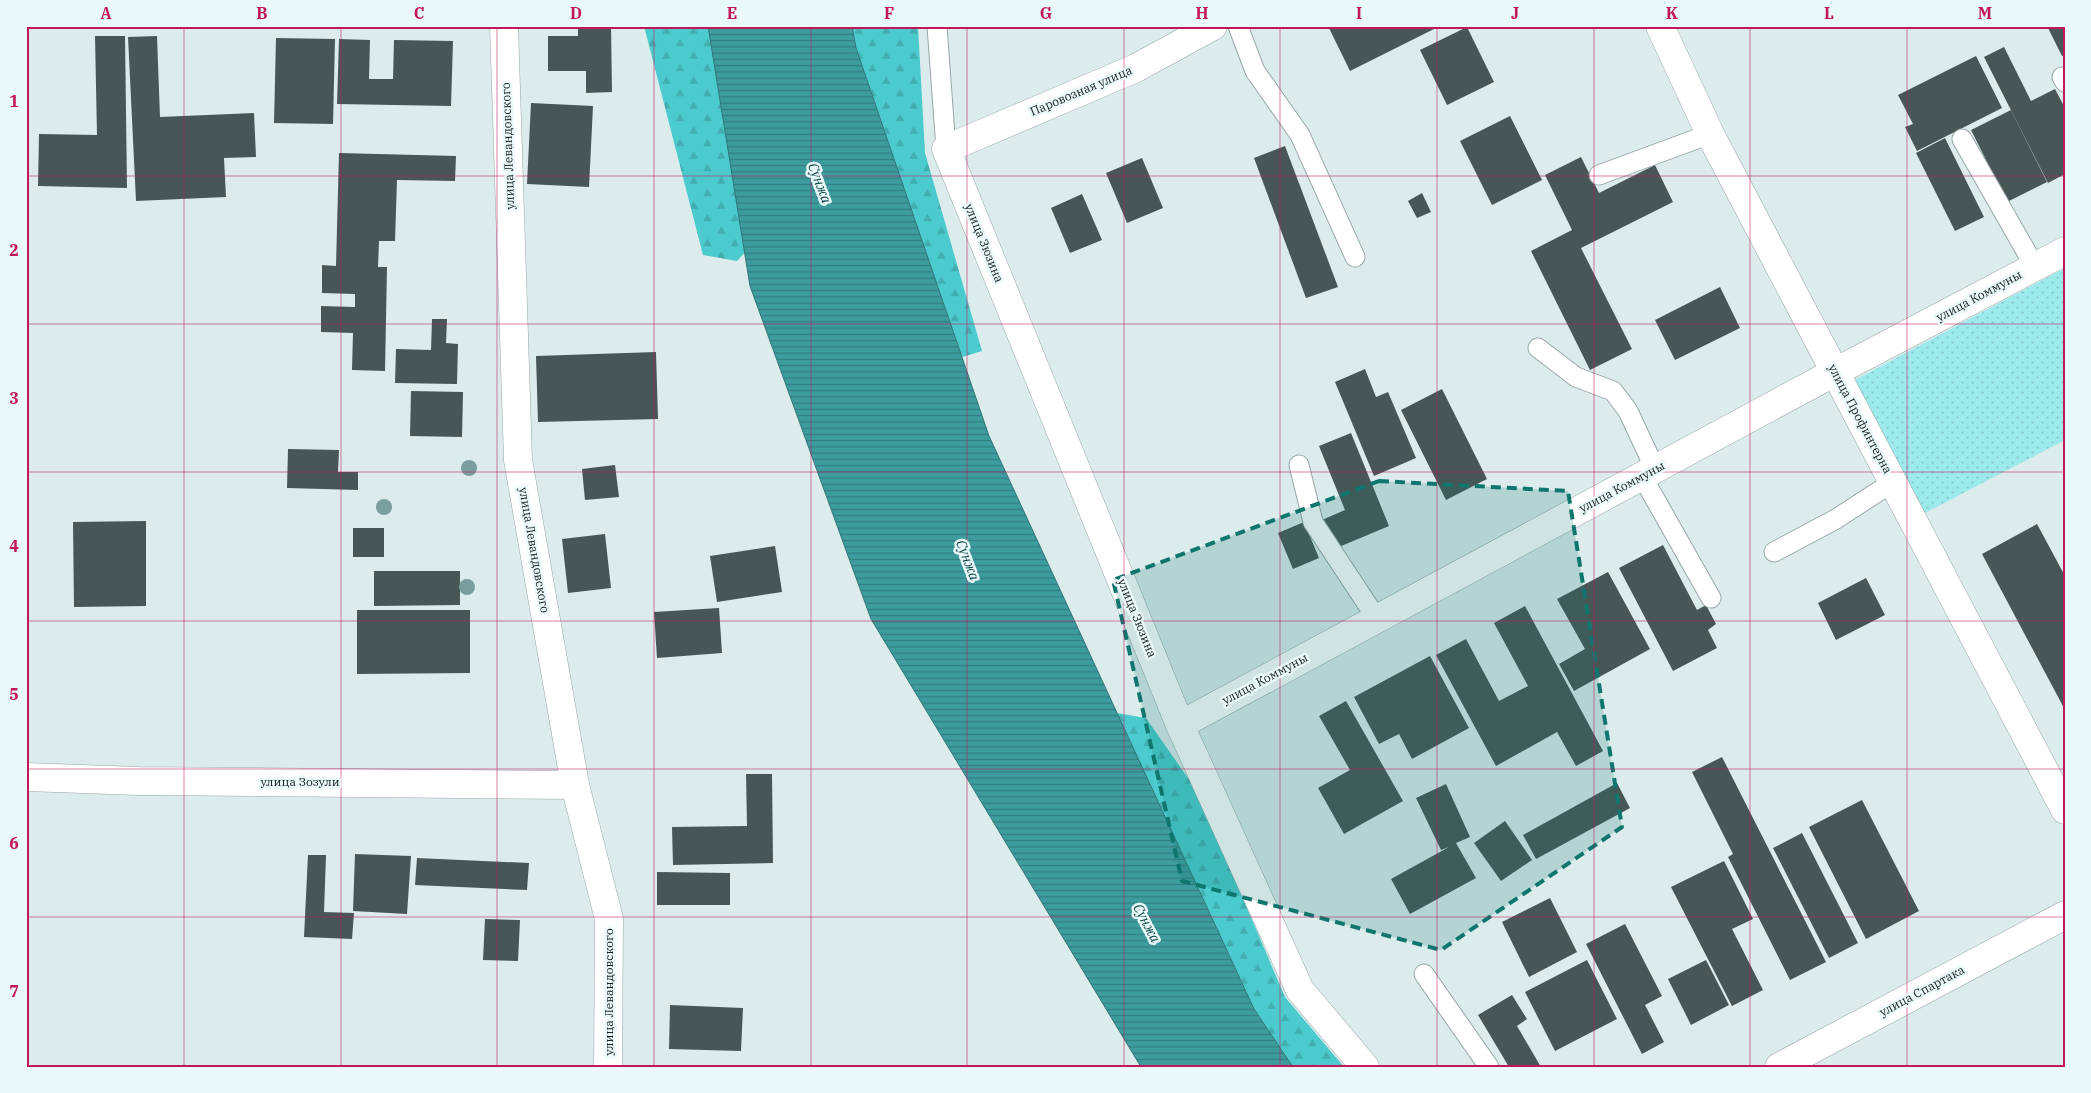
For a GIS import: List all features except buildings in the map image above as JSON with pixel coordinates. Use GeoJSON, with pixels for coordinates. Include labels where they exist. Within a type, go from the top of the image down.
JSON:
{"type":"FeatureCollection","features":[{"type":"Feature","properties":{"kind":"street","name":"улица Левандовского"},"geometry":{"type":"LineString","coordinates":[[504,26],[518,460],[575,785],[609,919],[608,1067]]}},
{"type":"Feature","properties":{"kind":"street","name":"Паровозная улица"},"geometry":{"type":"LineString","coordinates":[[946,149],[1136,68],[1213,26]]}},
{"type":"Feature","properties":{"kind":"street","name":"улица Профинтерна"},"geometry":{"type":"LineString","coordinates":[[1660,26],[1710,134],[2065,810]]}},
{"type":"Feature","properties":{"kind":"street","name":"улица Зюзина"},"geometry":{"type":"LineString","coordinates":[[946,149],[1180,725],[1300,990],[1365,1067]]}},
{"type":"Feature","properties":{"kind":"street","name":"улица Коммуны"},"geometry":{"type":"LineString","coordinates":[[1180,725],[1835,372],[2065,251]]}},
{"type":"Feature","properties":{"kind":"street","name":"улица Зозули"},"geometry":{"type":"LineString","coordinates":[[26,777],[138,781],[575,785]]}},
{"type":"Feature","properties":{"kind":"street","name":"улица Спартака"},"geometry":{"type":"LineString","coordinates":[[1779,1067],[2065,916]]}},
{"type":"Feature","properties":{"kind":"lane"},"geometry":{"type":"LineString","coordinates":[[938,26],[946,149]]}},
{"type":"Feature","properties":{"kind":"lane"},"geometry":{"type":"LineString","coordinates":[[1238,26],[1255,71],[1300,135],[1354,257]]}},
{"type":"Feature","properties":{"kind":"lane"},"geometry":{"type":"LineString","coordinates":[[1599,175],[1710,134]]}},
{"type":"Feature","properties":{"kind":"lane"},"geometry":{"type":"LineString","coordinates":[[1962,139],[2035,267]]}},
{"type":"Feature","properties":{"kind":"lane"},"geometry":{"type":"LineString","coordinates":[[1538,348],[1576,377],[1613,391],[1628,411],[1648,473],[1711,598]]}},
{"type":"Feature","properties":{"kind":"lane"},"geometry":{"type":"LineString","coordinates":[[1299,465],[1312,522],[1377,619]]}},
{"type":"Feature","properties":{"kind":"lane"},"geometry":{"type":"LineString","coordinates":[[1774,552],[1836,520],[1893,482]]}},
{"type":"Feature","properties":{"kind":"lane"},"geometry":{"type":"LineString","coordinates":[[1424,974],[1489,1067]]}},
{"type":"Feature","properties":{"kind":"highlighted area"},"geometry":{"type":"Polygon","coordinates":[[[1379,481],[1568,491],[1622,827],[1441,950],[1182,881],[1113,580],[1379,481]]]}},
{"type":"Feature","properties":{"kind":"shaded area"},"geometry":{"type":"Polygon","coordinates":[[[2065,268],[2065,440],[1923,514],[1853,381],[2065,268]]]}},
{"type":"Feature","properties":{"kind":"green space"},"geometry":{"type":"Polygon","coordinates":[[[644,26],[709,26],[752,245],[737,261],[703,255],[644,26]]]}},
{"type":"Feature","properties":{"kind":"green space"},"geometry":{"type":"Polygon","coordinates":[[[852,26],[918,26],[925,153],[982,351],[962,357],[856,48],[852,26]]]}},
{"type":"Feature","properties":{"kind":"green space"},"geometry":{"type":"Polygon","coordinates":[[[1117,713],[1146,718],[1197,791],[1285,997],[1344,1067],[1293,1067],[1254,1009],[1117,713]]]}},
{"type":"Feature","properties":{"kind":"water","name":"Сунжа"},"geometry":{"type":"Polygon","coordinates":[[[708,26],[852,26],[856,48],[989,436],[1254,1009],[1293,1067],[1141,1067],[871,619],[750,286],[708,26]]]}}]}
